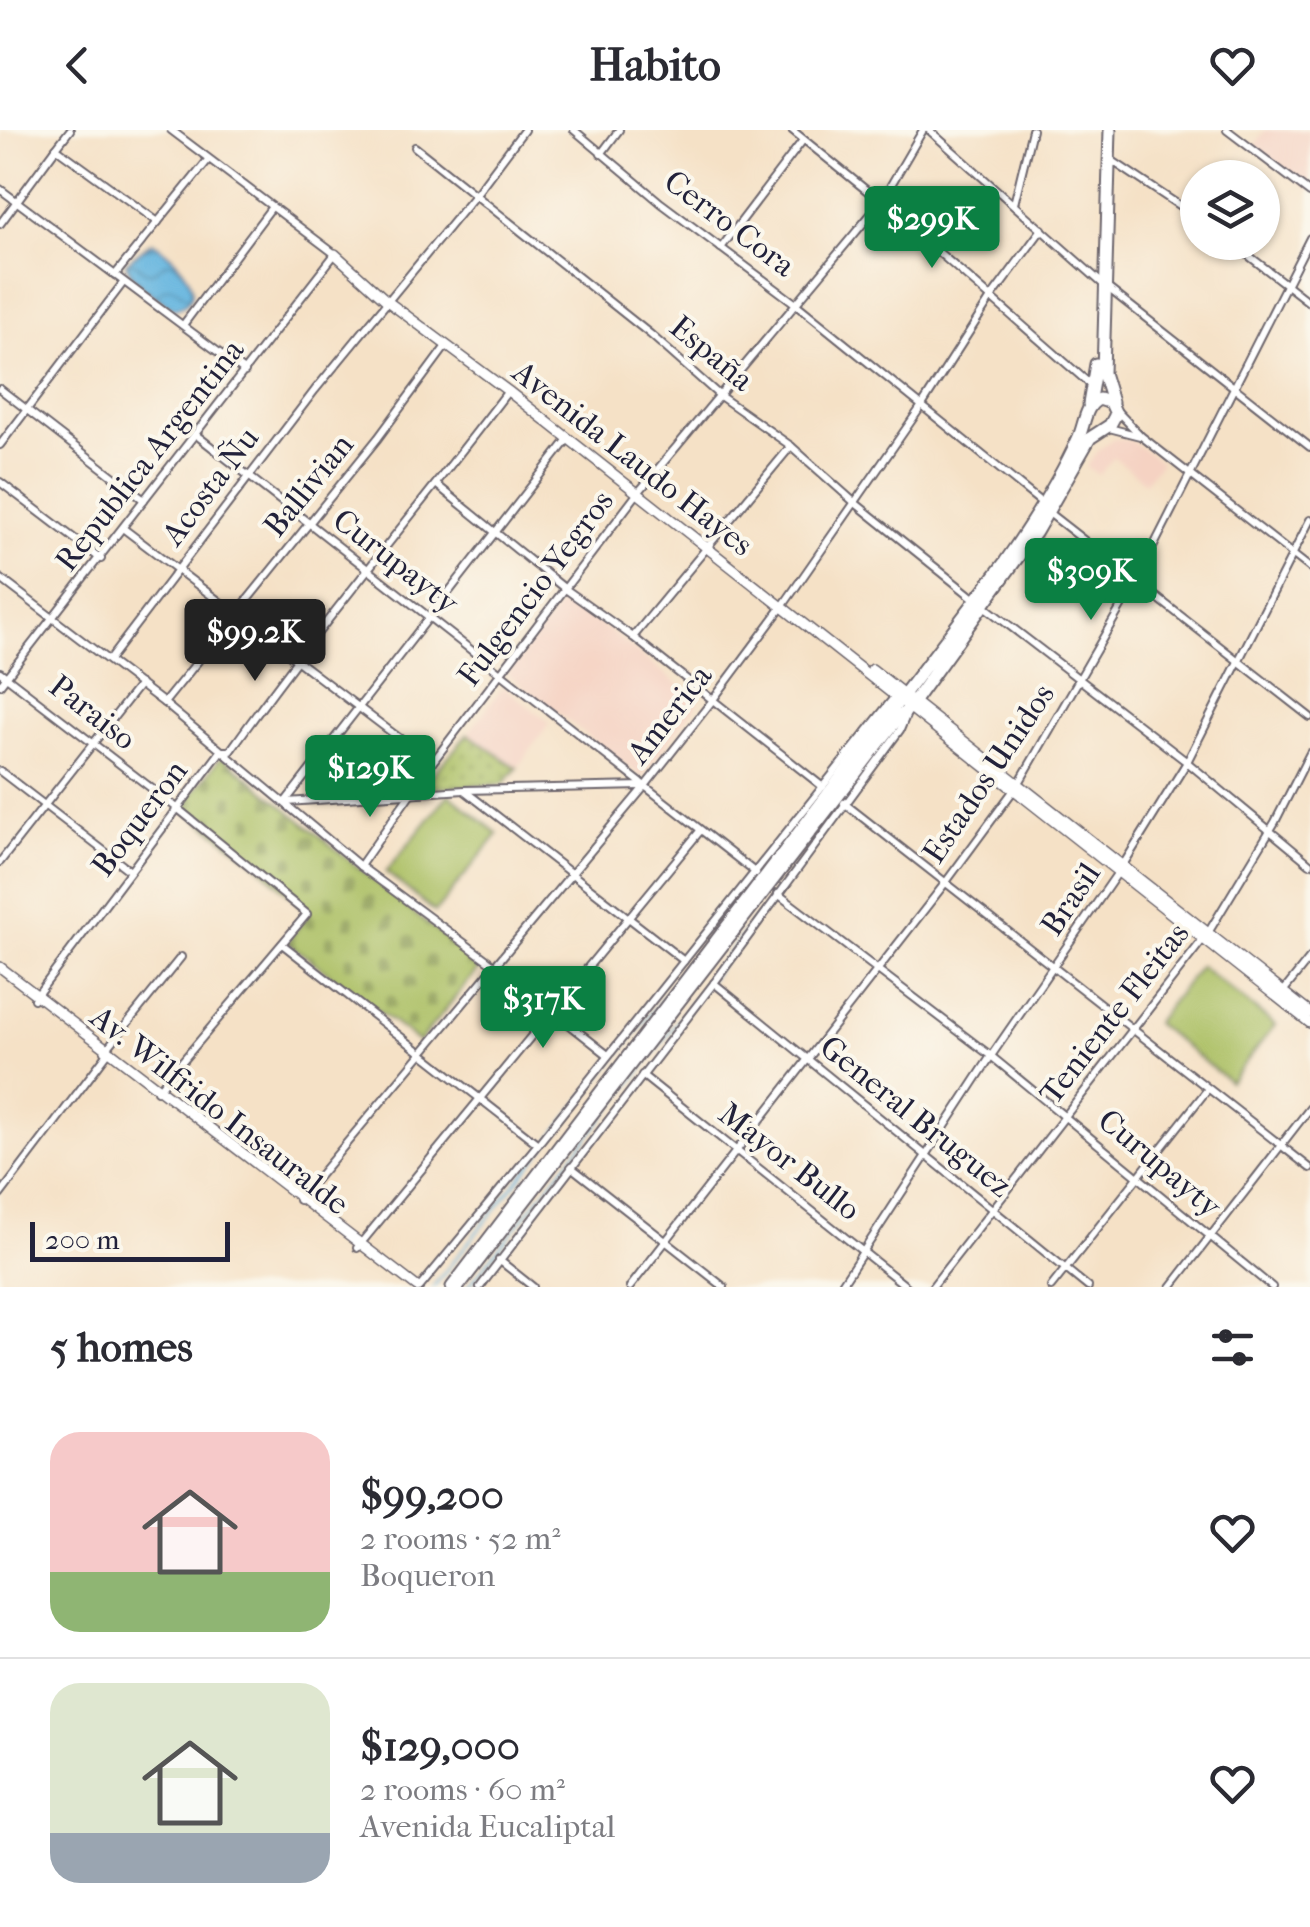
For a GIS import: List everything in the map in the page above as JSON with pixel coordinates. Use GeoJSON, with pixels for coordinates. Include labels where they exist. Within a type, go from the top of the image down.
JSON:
{"type":"FeatureCollection","features":[{"type":"Feature","properties":{"kind":"highway"},"geometry":{"type":"LineString","coordinates":[[455,1287],[980,603],[1090,438],[1115,418],[1102,374],[1110,130]]}},
{"type":"Feature","properties":{"kind":"highway"},"geometry":{"type":"LineString","coordinates":[[1046,508],[1076,444],[1094,387],[1104,285]]}},
{"type":"Feature","properties":{"kind":"highway"},"geometry":{"type":"LineString","coordinates":[[1087,411],[1099,399],[1114,408]]}},
{"type":"Feature","properties":{"kind":"highway"},"geometry":{"type":"LineString","coordinates":[[1087,411],[1094,426],[1105,428]]}},
{"type":"Feature","properties":{"kind":"highway"},"geometry":{"type":"LineString","coordinates":[[455,1287],[527,1210],[592,1129],[904,700]]}},
{"type":"Feature","properties":{"kind":"highway"},"geometry":{"type":"LineString","coordinates":[[763,892],[780,892]]}},
{"type":"Feature","properties":{"kind":"street"},"geometry":{"type":"LineString","coordinates":[[0,224],[70,130]]}},
{"type":"Feature","properties":{"kind":"street"},"geometry":{"type":"LineString","coordinates":[[171,130],[335,254]]}},
{"type":"Feature","properties":{"kind":"street"},"geometry":{"type":"LineString","coordinates":[[476,194],[524,130]]}},
{"type":"Feature","properties":{"kind":"street","name":"Cerro Cora"},"geometry":{"type":"LineString","coordinates":[[574,130],[1310,717]]}},
{"type":"Feature","properties":{"kind":"street"},"geometry":{"type":"LineString","coordinates":[[600,154],[619,130]]}},
{"type":"Feature","properties":{"kind":"street"},"geometry":{"type":"LineString","coordinates":[[792,130],[1094,387]]}},
{"type":"Feature","properties":{"kind":"street"},"geometry":{"type":"LineString","coordinates":[[926,130],[1104,285],[1310,447]]}},
{"type":"Feature","properties":{"kind":"street","name":"Fulgencio Yegros"},"geometry":{"type":"LineString","coordinates":[[360,866],[432,762],[639,492],[881,202],[926,130]]}},
{"type":"Feature","properties":{"kind":"street"},"geometry":{"type":"LineString","coordinates":[[1014,204],[1032,130]]}},
{"type":"Feature","properties":{"kind":"street"},"geometry":{"type":"LineString","coordinates":[[1227,130],[1310,193]]}},
{"type":"Feature","properties":{"kind":"street"},"geometry":{"type":"LineString","coordinates":[[722,248],[803,140]]}},
{"type":"Feature","properties":{"kind":"street","name":"España"},"geometry":{"type":"LineString","coordinates":[[415,147],[650,334],[720,396],[790,446],[854,502],[1310,864]]}},
{"type":"Feature","properties":{"kind":"street"},"geometry":{"type":"LineString","coordinates":[[56,148],[158,222]]}},
{"type":"Feature","properties":{"kind":"street"},"geometry":{"type":"LineString","coordinates":[[1109,158],[1180,206]]}},
{"type":"Feature","properties":{"kind":"street"},"geometry":{"type":"LineString","coordinates":[[115,275],[208,160]]}},
{"type":"Feature","properties":{"kind":"street"},"geometry":{"type":"LineString","coordinates":[[0,189],[245,372]]}},
{"type":"Feature","properties":{"kind":"street","name":"Acosta Ñu"},"geometry":{"type":"LineString","coordinates":[[109,660],[315,390],[476,194]]}},
{"type":"Feature","properties":{"kind":"street"},"geometry":{"type":"LineString","coordinates":[[183,325],[270,208]]}},
{"type":"Feature","properties":{"kind":"street","name":"America"},"geometry":{"type":"LineString","coordinates":[[299,1200],[712,701],[784,605],[921,407],[990,298],[1042,228]]}},
{"type":"Feature","properties":{"kind":"street","name":"Estados Unidos"},"geometry":{"type":"LineString","coordinates":[[630,1287],[1017,786],[1136,581],[1310,238]]}},
{"type":"Feature","properties":{"kind":"street","name":"Avenida Laudo Hayes"},"geometry":{"type":"LineString","coordinates":[[335,254],[387,301],[904,700]]}},
{"type":"Feature","properties":{"kind":"street","name":"Republica Argentina"},"geometry":{"type":"LineString","coordinates":[[0,685],[3,674],[101,559],[335,254]]}},
{"type":"Feature","properties":{"kind":"street"},"geometry":{"type":"LineString","coordinates":[[1255,260],[1310,303]]}},
{"type":"Feature","properties":{"kind":"street"},"geometry":{"type":"LineString","coordinates":[[0,445],[124,282]]}},
{"type":"Feature","properties":{"kind":"street","name":"Ballivian"},"geometry":{"type":"LineString","coordinates":[[164,703],[378,438],[446,346]]}},
{"type":"Feature","properties":{"kind":"street"},"geometry":{"type":"LineString","coordinates":[[0,389],[144,500]]}},
{"type":"Feature","properties":{"kind":"street","name":"Boqueron"},"geometry":{"type":"LineString","coordinates":[[35,997],[221,751],[230,751],[296,658],[508,392]]}},
{"type":"Feature","properties":{"kind":"street"},"geometry":{"type":"LineString","coordinates":[[1114,408],[1141,436],[1310,568]]}},
{"type":"Feature","properties":{"kind":"street"},"geometry":{"type":"LineString","coordinates":[[1105,428],[1141,436]]}},
{"type":"Feature","properties":{"kind":"street","name":"Curupayty"},"geometry":{"type":"LineString","coordinates":[[196,434],[756,872]]}},
{"type":"Feature","properties":{"kind":"street"},"geometry":{"type":"LineString","coordinates":[[285,802],[568,439]]}},
{"type":"Feature","properties":{"kind":"street"},"geometry":{"type":"LineString","coordinates":[[633,637],[790,446]]}},
{"type":"Feature","properties":{"kind":"street"},"geometry":{"type":"LineString","coordinates":[[0,482],[101,559]]}},
{"type":"Feature","properties":{"kind":"street"},"geometry":{"type":"LineString","coordinates":[[438,484],[564,588],[633,637],[824,787]]}},
{"type":"Feature","properties":{"kind":"street","name":"Brasil"},"geometry":{"type":"LineString","coordinates":[[840,1287],[991,1056],[1120,869],[1186,762],[1310,520]]}},
{"type":"Feature","properties":{"kind":"street"},"geometry":{"type":"LineString","coordinates":[[124,529],[432,762]]}},
{"type":"Feature","properties":{"kind":"street"},"geometry":{"type":"LineString","coordinates":[[0,578],[164,703],[360,866],[608,1055]]}},
{"type":"Feature","properties":{"kind":"street","name":"Paraiso"},"geometry":{"type":"LineString","coordinates":[[3,674],[307,914],[282,944]]}},
{"type":"Feature","properties":{"kind":"street"},"geometry":{"type":"LineString","coordinates":[[0,862],[140,684]]}},
{"type":"Feature","properties":{"kind":"street"},"geometry":{"type":"LineString","coordinates":[[904,700],[1281,996],[1310,1023]]}},
{"type":"Feature","properties":{"kind":"street"},"geometry":{"type":"LineString","coordinates":[[700,831],[358,1247],[418,1287],[538,1144],[824,787],[904,700]]}},
{"type":"Feature","properties":{"kind":"street"},"geometry":{"type":"LineString","coordinates":[[480,1287],[527,1210],[571,1167],[592,1129],[642,1075],[714,983],[900,730],[904,700]]}},
{"type":"Feature","properties":{"kind":"street","name":"Teniente Fleitas"},"geometry":{"type":"LineString","coordinates":[[932,1287],[1205,936],[1310,753]]}},
{"type":"Feature","properties":{"kind":"street"},"geometry":{"type":"LineString","coordinates":[[0,771],[130,871]]}},
{"type":"Feature","properties":{"kind":"street"},"geometry":{"type":"LineString","coordinates":[[285,802],[464,790],[645,786]]}},
{"type":"Feature","properties":{"kind":"street"},"geometry":{"type":"LineString","coordinates":[[464,790],[685,962]]}},
{"type":"Feature","properties":{"kind":"street"},"geometry":{"type":"LineString","coordinates":[[844,803],[1310,1168]]}},
{"type":"Feature","properties":{"kind":"street","name":"Curupayty"},"geometry":{"type":"LineString","coordinates":[[780,892],[1066,1116],[1272,1287]]}},
{"type":"Feature","properties":{"kind":"street"},"geometry":{"type":"LineString","coordinates":[[159,1090],[282,944],[538,1144]]}},
{"type":"Feature","properties":{"kind":"street"},"geometry":{"type":"LineString","coordinates":[[0,1195],[181,957]]}},
{"type":"Feature","properties":{"kind":"street"},"geometry":{"type":"LineString","coordinates":[[1281,996],[1310,958]]}},
{"type":"Feature","properties":{"kind":"street","name":"Av. Wilfrido Insauralde"},"geometry":{"type":"LineString","coordinates":[[0,970],[408,1287]]}},
{"type":"Feature","properties":{"kind":"street","name":"General Bruguez"},"geometry":{"type":"LineString","coordinates":[[714,983],[1088,1287]]}},
{"type":"Feature","properties":{"kind":"street"},"geometry":{"type":"LineString","coordinates":[[1281,996],[1310,1013]]}},
{"type":"Feature","properties":{"kind":"street","name":"Mayor Bullo"},"geometry":{"type":"LineString","coordinates":[[642,1075],[907,1287]]}},
{"type":"Feature","properties":{"kind":"street"},"geometry":{"type":"LineString","coordinates":[[1051,1287],[1207,1090]]}},
{"type":"Feature","properties":{"kind":"street"},"geometry":{"type":"LineString","coordinates":[[1171,1287],[1310,1108]]}},
{"type":"Feature","properties":{"kind":"street"},"geometry":{"type":"LineString","coordinates":[[571,1167],[724,1287]]}},
{"type":"Feature","properties":{"kind":"street"},"geometry":{"type":"LineString","coordinates":[[499,1260],[533,1287]]}},
{"type":"Feature","properties":{"kind":"shaded area"},"geometry":{"type":"Polygon","coordinates":[[[1265,130],[1310,130],[1310,190],[1280,166],[1280,160],[1272,160],[1254,146],[1265,130]]]}},
{"type":"Feature","properties":{"kind":"shaded area"},"geometry":{"type":"Polygon","coordinates":[[[1114,439],[1131,441],[1161,462],[1145,482],[1114,457],[1099,475],[1086,467],[1114,439]]]}},
{"type":"Feature","properties":{"kind":"shaded area"},"geometry":{"type":"Polygon","coordinates":[[[566,597],[700,701],[642,777],[507,674],[566,597]]]}},
{"type":"Feature","properties":{"kind":"shaded area"},"geometry":{"type":"Polygon","coordinates":[[[503,686],[550,723],[518,767],[468,734],[503,686]]]}},
{"type":"Feature","properties":{"kind":"green space"},"geometry":{"type":"Polygon","coordinates":[[[468,734],[517,768],[503,784],[420,789],[468,734]]]}},
{"type":"Feature","properties":{"kind":"green space"},"geometry":{"type":"Polygon","coordinates":[[[222,756],[480,967],[419,1042],[287,942],[309,913],[257,864],[182,807],[222,756]]]}},
{"type":"Feature","properties":{"kind":"green space"},"geometry":{"type":"Polygon","coordinates":[[[449,794],[498,834],[435,912],[386,872],[449,794]]]}},
{"type":"Feature","properties":{"kind":"green space"},"geometry":{"type":"Polygon","coordinates":[[[1200,966],[1275,1025],[1230,1082],[1155,1023],[1200,966]]]}},
{"type":"Feature","properties":{"kind":"water"},"geometry":{"type":"Polygon","coordinates":[[[152,242],[180,266],[191,286],[186,303],[174,309],[139,284],[126,263],[152,242]]]}},
{"type":"Feature","properties":{"kind":"waterway"},"geometry":{"type":"LineString","coordinates":[[468,1287],[631,1083],[755,919]]}},
{"type":"Feature","properties":{"kind":"waterway"},"geometry":{"type":"LineString","coordinates":[[433,1287],[725,920]]}}]}
